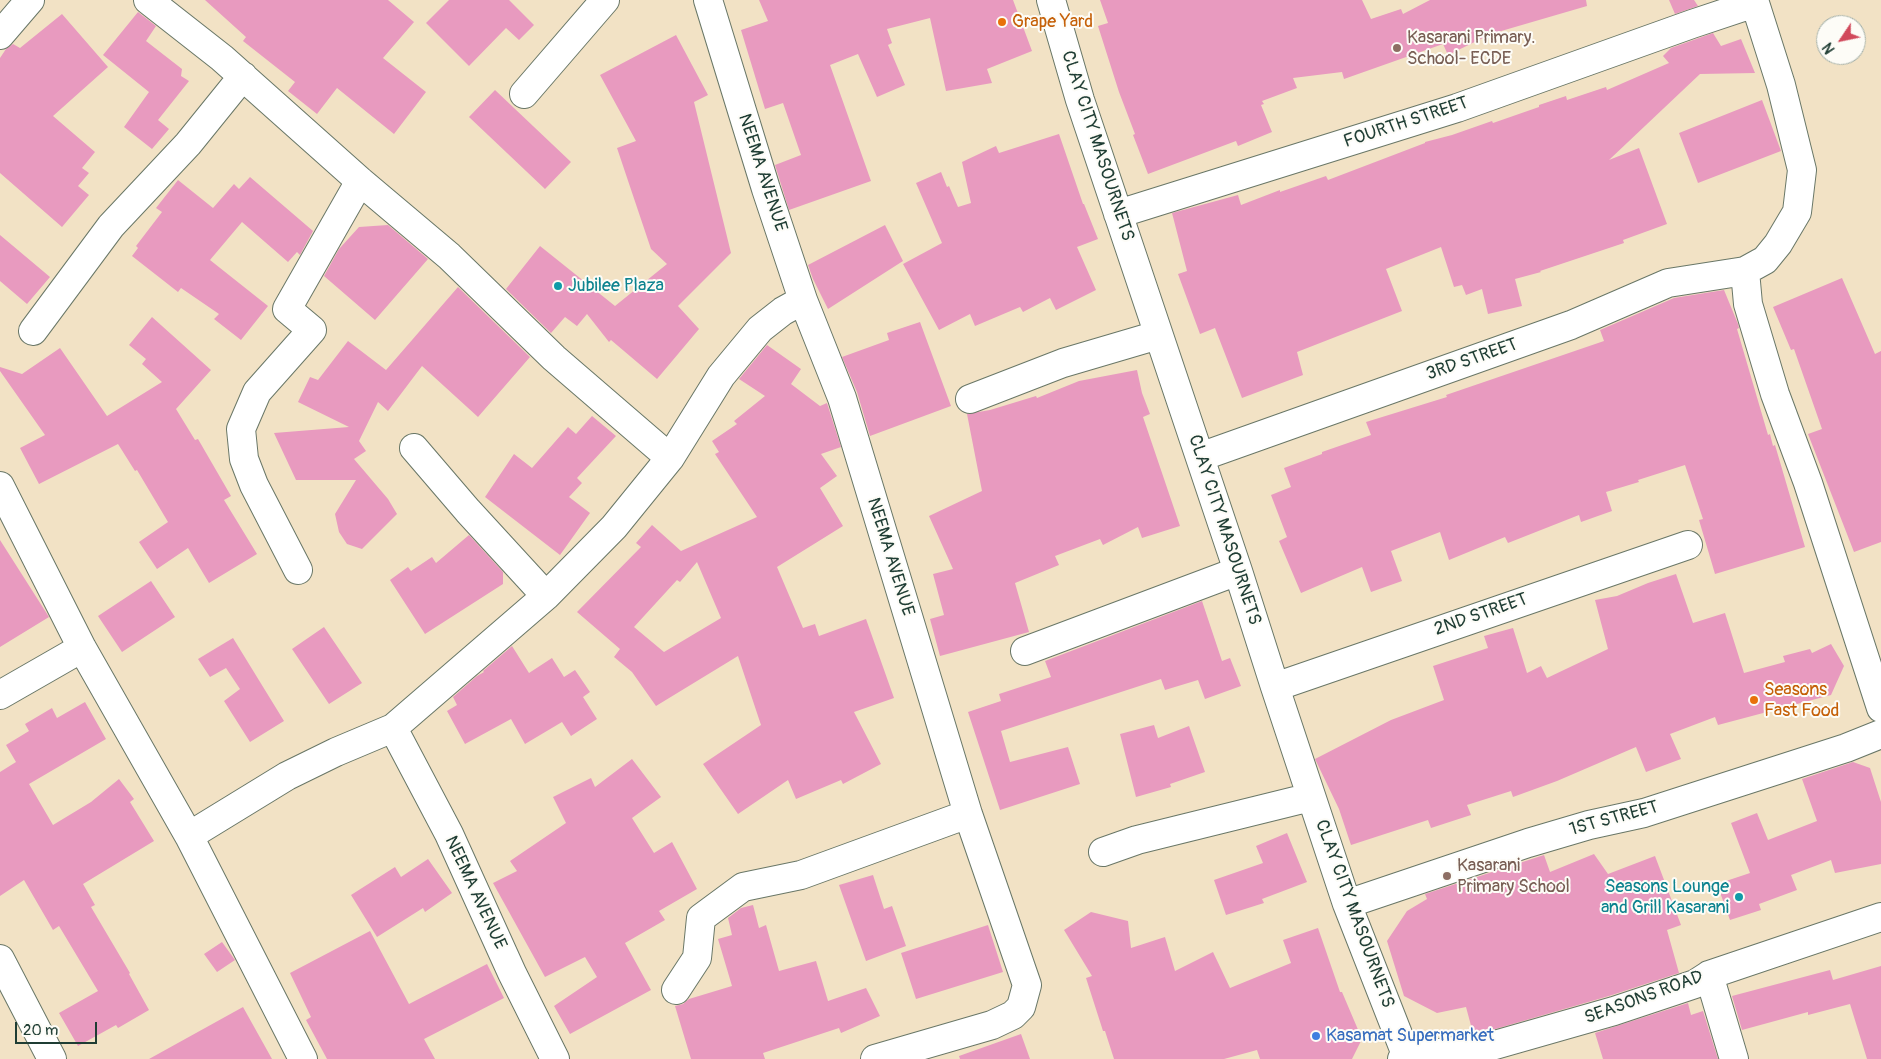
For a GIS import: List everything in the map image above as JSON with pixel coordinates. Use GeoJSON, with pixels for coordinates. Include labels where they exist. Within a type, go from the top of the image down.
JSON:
{"type":"FeatureCollection","features":[{"type":"Feature","properties":{"kind":"street"},"geometry":{"type":"LineString","coordinates":[[0,35],[30,0]]}},
{"type":"Feature","properties":{"kind":"street"},"geometry":{"type":"LineString","coordinates":[[148,0],[243,76],[360,181],[448,256],[554,358],[670,458]]}},
{"type":"Feature","properties":{"kind":"street"},"geometry":{"type":"LineString","coordinates":[[524,94],[605,0]]}},
{"type":"Feature","properties":{"kind":"street","name":"NEEMA AVENUE"},"geometry":{"type":"LineString","coordinates":[[708,0],[766,189],[803,300],[842,398],[968,814],[1027,985],[1020,1007],[1013,1015],[992,1024],[875,1059]]}},
{"type":"Feature","properties":{"kind":"street","name":"CLAY CITY MASOURNETS"},"geometry":{"type":"LineString","coordinates":[[1051,0],[1080,100],[1238,571],[1311,797],[1347,904],[1405,1058]]}},
{"type":"Feature","properties":{"kind":"street"},"geometry":{"type":"LineString","coordinates":[[1754,2],[1781,85],[1802,170],[1797,212],[1778,244],[1765,260],[1745,271],[1748,304],[1776,394],[1808,483],[1881,708]]}},
{"type":"Feature","properties":{"kind":"street","name":"FOURTH STREET"},"geometry":{"type":"LineString","coordinates":[[1118,214],[1457,108],[1754,2]]}},
{"type":"Feature","properties":{"kind":"street"},"geometry":{"type":"LineString","coordinates":[[33,331],[111,226],[188,144],[243,76]]}},
{"type":"Feature","properties":{"kind":"street"},"geometry":{"type":"LineString","coordinates":[[298,570],[254,485],[244,459],[240,429],[257,392],[312,330],[287,309],[360,181]]}},
{"type":"Feature","properties":{"kind":"street","name":"3RD STREET"},"geometry":{"type":"LineString","coordinates":[[1200,457],[1572,325],[1668,283],[1745,271]]}},
{"type":"Feature","properties":{"kind":"street"},"geometry":{"type":"LineString","coordinates":[[189,836],[287,776],[336,752],[393,728],[546,596],[614,527],[670,458],[721,376],[760,329],[783,311],[803,300]]}},
{"type":"Feature","properties":{"kind":"street"},"geometry":{"type":"LineString","coordinates":[[970,399],[1063,362],[1158,335]]}},
{"type":"Feature","properties":{"kind":"street"},"geometry":{"type":"LineString","coordinates":[[414,448],[468,511],[546,596]]}},
{"type":"Feature","properties":{"kind":"street"},"geometry":{"type":"LineString","coordinates":[[0,486],[82,648],[189,836],[303,1059]]}},
{"type":"Feature","properties":{"kind":"street","name":"2ND STREET"},"geometry":{"type":"LineString","coordinates":[[1275,686],[1688,544]]}},
{"type":"Feature","properties":{"kind":"street"},"geometry":{"type":"LineString","coordinates":[[1025,651],[1238,571]]}},
{"type":"Feature","properties":{"kind":"street"},"geometry":{"type":"LineString","coordinates":[[0,695],[82,648]]}},
{"type":"Feature","properties":{"kind":"street","name":"NEEMA AVENUE"},"geometry":{"type":"LineString","coordinates":[[393,728],[449,834],[512,973],[556,1059]]}},
{"type":"Feature","properties":{"kind":"street","name":"1ST STREET"},"geometry":{"type":"LineString","coordinates":[[1347,904],[1528,843],[1589,825],[1644,813],[1846,748],[1881,734]]}},
{"type":"Feature","properties":{"kind":"street"},"geometry":{"type":"LineString","coordinates":[[1103,852],[1137,840],[1311,797]]}},
{"type":"Feature","properties":{"kind":"street"},"geometry":{"type":"LineString","coordinates":[[676,990],[697,958],[701,918],[743,887],[801,875],[968,814]]}},
{"type":"Feature","properties":{"kind":"street","name":"SEASONS ROAD"},"geometry":{"type":"LineString","coordinates":[[1405,1058],[1489,1053],[1695,984],[1709,975],[1881,917]]}},
{"type":"Feature","properties":{"kind":"street"},"geometry":{"type":"LineString","coordinates":[[0,959],[52,1059]]}},
{"type":"Feature","properties":{"kind":"street"},"geometry":{"type":"LineString","coordinates":[[1709,975],[1734,1059]]}},
{"type":"Feature","properties":{"kind":"building"},"geometry":{"type":"Polygon","coordinates":[[[205,0],[388,0],[414,22],[383,58],[426,92],[394,134],[337,88],[317,114],[288,91],[295,82],[243,41],[246,37],[205,0]]]}},
{"type":"Feature","properties":{"kind":"building"},"geometry":{"type":"Polygon","coordinates":[[[449,0],[509,0],[534,25],[519,40],[506,28],[469,66],[426,23],[449,0]]]}},
{"type":"Feature","properties":{"kind":"building"},"geometry":{"type":"Polygon","coordinates":[[[759,0],[1013,0],[1032,51],[987,69],[992,83],[946,91],[930,18],[887,29],[892,43],[888,45],[905,85],[877,97],[858,54],[830,65],[871,181],[789,210],[775,165],[801,155],[783,103],[765,109],[741,30],[768,21],[759,0]]]}},
{"type":"Feature","properties":{"kind":"building"},"geometry":{"type":"Polygon","coordinates":[[[1100,0],[1362,0],[1371,19],[1401,9],[1403,14],[1430,0],[1586,0],[1587,6],[1491,34],[1448,55],[1443,44],[1344,79],[1342,72],[1293,78],[1297,88],[1262,101],[1264,104],[1261,105],[1272,132],[1238,146],[1236,141],[1148,174],[1133,135],[1135,134],[1119,92],[1098,26],[1108,23],[1100,0]]]}},
{"type":"Feature","properties":{"kind":"building"},"geometry":{"type":"Polygon","coordinates":[[[1669,0],[1694,0],[1698,6],[1675,14],[1669,0]]]}},
{"type":"Feature","properties":{"kind":"building"},"geometry":{"type":"Polygon","coordinates":[[[138,12],[156,26],[146,41],[182,69],[181,76],[189,81],[158,120],[169,129],[152,149],[124,127],[149,92],[103,55],[138,12]]]}},
{"type":"Feature","properties":{"kind":"building"},"geometry":{"type":"Polygon","coordinates":[[[62,14],[108,67],[53,116],[95,152],[82,168],[89,173],[78,186],[89,195],[62,227],[0,173],[0,58],[6,49],[13,44],[20,48],[62,14]]]}},
{"type":"Feature","properties":{"kind":"building"},"geometry":{"type":"Polygon","coordinates":[[[1713,33],[1721,46],[1741,39],[1755,73],[1700,74],[1609,160],[1639,148],[1667,224],[1623,240],[1624,243],[1541,272],[1515,279],[1522,306],[1488,314],[1482,289],[1466,295],[1462,285],[1454,287],[1441,247],[1386,269],[1402,311],[1297,352],[1303,375],[1242,398],[1215,328],[1200,334],[1178,274],[1187,271],[1172,213],[1238,195],[1241,205],[1280,190],[1280,192],[1326,176],[1328,180],[1425,142],[1492,121],[1493,123],[1566,96],[1567,100],[1606,87],[1607,90],[1669,63],[1663,56],[1671,48],[1713,33]]]}},
{"type":"Feature","properties":{"kind":"building"},"geometry":{"type":"Polygon","coordinates":[[[676,35],[708,95],[694,102],[731,253],[678,306],[699,329],[657,379],[611,340],[609,342],[587,314],[577,326],[565,317],[551,333],[506,289],[540,246],[615,306],[667,264],[651,249],[617,148],[636,141],[600,75],[676,35]]]}},
{"type":"Feature","properties":{"kind":"building"},"geometry":{"type":"Polygon","coordinates":[[[495,90],[571,162],[545,189],[469,117],[495,90]]]}},
{"type":"Feature","properties":{"kind":"building"},"geometry":{"type":"Polygon","coordinates":[[[1762,100],[1781,151],[1698,183],[1679,133],[1762,100]]]}},
{"type":"Feature","properties":{"kind":"building"},"geometry":{"type":"Polygon","coordinates":[[[1059,134],[1083,204],[1098,239],[1077,247],[1096,290],[1056,310],[1050,298],[1023,312],[1020,307],[975,326],[970,314],[939,330],[903,264],[942,243],[916,183],[941,172],[958,207],[971,203],[962,162],[996,146],[999,153],[1059,134]]]}},
{"type":"Feature","properties":{"kind":"building"},"geometry":{"type":"Polygon","coordinates":[[[250,177],[313,231],[300,255],[297,252],[288,262],[242,222],[210,260],[268,306],[241,340],[214,319],[219,314],[181,288],[178,292],[132,256],[138,248],[136,246],[162,212],[156,208],[178,180],[213,208],[234,184],[239,189],[250,177]]]}},
{"type":"Feature","properties":{"kind":"building"},"geometry":{"type":"Polygon","coordinates":[[[388,225],[428,259],[375,320],[324,276],[339,249],[359,227],[388,225]]]}},
{"type":"Feature","properties":{"kind":"building"},"geometry":{"type":"Polygon","coordinates":[[[885,225],[903,261],[828,309],[808,265],[885,225]]]}},
{"type":"Feature","properties":{"kind":"building"},"geometry":{"type":"Polygon","coordinates":[[[0,235],[50,277],[27,304],[0,281],[0,235]]]}},
{"type":"Feature","properties":{"kind":"building"},"geometry":{"type":"Polygon","coordinates":[[[1842,278],[1875,354],[1881,351],[1881,542],[1854,552],[1808,434],[1822,429],[1794,349],[1791,350],[1773,307],[1842,278]]]}},
{"type":"Feature","properties":{"kind":"building"},"geometry":{"type":"Polygon","coordinates":[[[458,287],[530,357],[478,417],[422,366],[388,411],[378,402],[359,441],[366,451],[354,459],[388,499],[397,514],[362,549],[347,544],[339,532],[335,514],[356,480],[296,480],[274,433],[349,427],[298,402],[310,377],[318,380],[348,341],[386,370],[458,287]]]}},
{"type":"Feature","properties":{"kind":"building"},"geometry":{"type":"Polygon","coordinates":[[[1724,290],[1738,324],[1739,328],[1737,329],[1768,435],[1770,434],[1773,446],[1775,445],[1805,547],[1715,574],[1699,520],[1703,519],[1685,465],[1606,492],[1612,511],[1581,522],[1579,515],[1508,543],[1505,537],[1449,560],[1440,532],[1391,551],[1402,581],[1371,592],[1362,567],[1301,593],[1279,541],[1287,537],[1271,495],[1291,487],[1284,468],[1371,435],[1366,422],[1447,397],[1446,395],[1604,341],[1600,330],[1674,298],[1724,290]]]}},
{"type":"Feature","properties":{"kind":"building"},"geometry":{"type":"Polygon","coordinates":[[[152,317],[211,370],[176,409],[195,440],[198,439],[231,496],[224,500],[257,554],[209,583],[188,548],[157,569],[139,542],[168,522],[137,470],[135,471],[118,444],[39,484],[20,448],[45,435],[0,371],[0,367],[22,374],[60,348],[107,416],[162,382],[142,364],[146,359],[129,345],[152,317]]]}},
{"type":"Feature","properties":{"kind":"building"},"geometry":{"type":"Polygon","coordinates":[[[920,322],[951,406],[870,436],[857,392],[842,357],[889,340],[887,333],[920,322]]]}},
{"type":"Feature","properties":{"kind":"building"},"geometry":{"type":"Polygon","coordinates":[[[767,345],[801,369],[791,384],[820,406],[827,403],[841,447],[821,454],[837,476],[820,488],[843,526],[777,567],[803,628],[815,624],[819,636],[866,619],[894,698],[854,712],[881,764],[843,784],[841,780],[796,799],[788,780],[738,814],[703,764],[761,725],[738,656],[656,706],[632,672],[614,657],[620,649],[577,612],[641,547],[636,543],[652,525],[681,551],[757,517],[715,454],[719,452],[712,441],[737,424],[734,421],[765,396],[739,379],[767,345]],[[697,562],[680,582],[677,580],[634,627],[664,652],[721,618],[697,562]]]}},
{"type":"Feature","properties":{"kind":"building"},"geometry":{"type":"Polygon","coordinates":[[[1137,370],[1142,393],[1150,414],[1143,417],[1180,526],[1142,538],[1138,527],[1103,545],[1100,539],[1055,556],[1059,565],[1015,583],[1029,632],[940,656],[930,619],[944,615],[933,574],[953,569],[929,516],[982,491],[967,414],[990,410],[1036,396],[1037,398],[1079,381],[1137,370]]]}},
{"type":"Feature","properties":{"kind":"building"},"geometry":{"type":"Polygon","coordinates":[[[592,416],[616,436],[577,478],[582,483],[569,497],[590,513],[560,555],[485,497],[514,454],[532,468],[568,427],[576,434],[592,416]]]}},
{"type":"Feature","properties":{"kind":"building"},"geometry":{"type":"Polygon","coordinates":[[[469,535],[503,572],[503,584],[425,634],[390,580],[408,567],[411,571],[432,557],[436,563],[469,535]]]}},
{"type":"Feature","properties":{"kind":"building"},"geometry":{"type":"Polygon","coordinates":[[[0,540],[49,617],[0,647],[0,540]]]}},
{"type":"Feature","properties":{"kind":"building"},"geometry":{"type":"Polygon","coordinates":[[[1676,574],[1693,623],[1725,613],[1744,673],[1785,662],[1783,656],[1810,649],[1812,653],[1831,644],[1844,666],[1831,695],[1718,725],[1715,717],[1670,734],[1681,759],[1646,772],[1636,747],[1557,781],[1513,797],[1511,791],[1467,805],[1471,815],[1431,828],[1428,820],[1351,845],[1339,809],[1315,759],[1391,720],[1444,700],[1433,666],[1488,648],[1484,636],[1513,628],[1527,673],[1541,666],[1547,678],[1608,649],[1595,600],[1617,596],[1676,574]]]}},
{"type":"Feature","properties":{"kind":"building"},"geometry":{"type":"Polygon","coordinates":[[[151,581],[175,617],[122,652],[98,616],[151,581]]]}},
{"type":"Feature","properties":{"kind":"building"},"geometry":{"type":"Polygon","coordinates":[[[1202,601],[1222,661],[1230,658],[1241,686],[1205,699],[1198,680],[1165,690],[1161,679],[1001,731],[1010,762],[1068,747],[1080,784],[1000,810],[968,712],[1001,701],[999,694],[1051,677],[1045,661],[1202,601]]]}},
{"type":"Feature","properties":{"kind":"building"},"geometry":{"type":"Polygon","coordinates":[[[324,627],[362,683],[329,704],[292,649],[324,627]]]}},
{"type":"Feature","properties":{"kind":"building"},"geometry":{"type":"Polygon","coordinates":[[[233,638],[284,721],[250,742],[224,701],[240,689],[226,668],[210,677],[198,659],[233,638]]]}},
{"type":"Feature","properties":{"kind":"building"},"geometry":{"type":"Polygon","coordinates":[[[512,646],[529,673],[552,658],[564,677],[575,670],[590,692],[583,697],[597,719],[571,736],[562,722],[525,744],[511,719],[465,744],[447,711],[457,705],[453,697],[512,646]]]}},
{"type":"Feature","properties":{"kind":"building"},"geometry":{"type":"Polygon","coordinates":[[[85,702],[106,739],[29,784],[53,825],[91,802],[119,779],[134,799],[130,802],[154,841],[83,884],[95,905],[91,907],[130,973],[149,1010],[118,1028],[116,1025],[78,1046],[59,1013],[98,991],[59,926],[53,930],[24,880],[0,896],[0,772],[16,762],[6,745],[29,731],[25,724],[52,708],[57,718],[85,702]]]}},
{"type":"Feature","properties":{"kind":"building"},"geometry":{"type":"Polygon","coordinates":[[[1154,725],[1158,738],[1189,726],[1205,772],[1170,784],[1171,787],[1136,797],[1120,734],[1154,725]]]}},
{"type":"Feature","properties":{"kind":"building"},"geometry":{"type":"Polygon","coordinates":[[[632,759],[661,797],[632,818],[654,853],[672,842],[697,889],[659,911],[665,920],[625,943],[651,990],[570,1034],[554,1006],[597,977],[585,957],[545,977],[493,883],[517,871],[510,861],[566,823],[553,797],[591,778],[595,787],[632,759]]]}},
{"type":"Feature","properties":{"kind":"building"},"geometry":{"type":"Polygon","coordinates":[[[1853,762],[1870,768],[1881,802],[1881,864],[1835,873],[1831,860],[1791,875],[1797,890],[1759,904],[1761,910],[1730,920],[1717,884],[1750,873],[1731,823],[1757,813],[1768,840],[1817,821],[1802,779],[1853,762]]]}},
{"type":"Feature","properties":{"kind":"building"},"geometry":{"type":"Polygon","coordinates":[[[1287,833],[1307,882],[1262,899],[1264,903],[1226,915],[1214,880],[1263,863],[1256,846],[1287,833]]]}},
{"type":"Feature","properties":{"kind":"building"},"geometry":{"type":"Polygon","coordinates":[[[1594,854],[1608,874],[1655,856],[1681,925],[1667,930],[1679,973],[1609,996],[1485,1032],[1473,1033],[1466,1007],[1437,1013],[1404,996],[1387,941],[1407,911],[1427,899],[1425,894],[1544,855],[1550,872],[1594,854]]]}},
{"type":"Feature","properties":{"kind":"building"},"geometry":{"type":"Polygon","coordinates":[[[428,859],[452,893],[425,912],[423,908],[377,937],[351,895],[395,867],[401,877],[428,859]]]}},
{"type":"Feature","properties":{"kind":"building"},"geometry":{"type":"Polygon","coordinates":[[[873,875],[884,909],[892,906],[906,946],[866,961],[839,885],[873,875]]]}},
{"type":"Feature","properties":{"kind":"building"},"geometry":{"type":"Polygon","coordinates":[[[753,905],[759,928],[766,925],[779,971],[816,961],[828,1001],[866,988],[880,1016],[841,1033],[839,1028],[763,1053],[765,1059],[691,1059],[675,1006],[683,1004],[689,999],[732,986],[718,939],[732,935],[728,918],[741,908],[753,905]]]}},
{"type":"Feature","properties":{"kind":"building"},"geometry":{"type":"Polygon","coordinates":[[[1091,912],[1128,921],[1131,948],[1165,937],[1175,971],[1213,952],[1230,988],[1291,963],[1283,940],[1318,928],[1340,992],[1342,992],[1362,1039],[1352,1059],[1260,1059],[1257,1050],[1224,1059],[1114,1059],[1086,978],[1092,976],[1064,930],[1091,912]]]}},
{"type":"Feature","properties":{"kind":"building"},"geometry":{"type":"Polygon","coordinates":[[[988,925],[1003,972],[916,999],[901,953],[988,925]]]}},
{"type":"Feature","properties":{"kind":"building"},"geometry":{"type":"Polygon","coordinates":[[[370,931],[409,1004],[487,964],[504,998],[424,1039],[435,1059],[327,1059],[306,1020],[311,1017],[290,973],[370,931]]]}},
{"type":"Feature","properties":{"kind":"building"},"geometry":{"type":"Polygon","coordinates":[[[222,942],[235,960],[217,972],[204,954],[222,942]]]}},
{"type":"Feature","properties":{"kind":"building"},"geometry":{"type":"Polygon","coordinates":[[[1881,966],[1881,1059],[1867,1059],[1850,1004],[1808,1015],[1808,1012],[1742,1030],[1732,996],[1830,970],[1833,980],[1881,966]]]}},
{"type":"Feature","properties":{"kind":"building"},"geometry":{"type":"Polygon","coordinates":[[[1688,1003],[1691,1015],[1703,1011],[1718,1059],[1603,1059],[1595,1033],[1688,1003]]]}},
{"type":"Feature","properties":{"kind":"building"},"geometry":{"type":"Polygon","coordinates":[[[243,1007],[272,1059],[149,1059],[243,1007]]]}},
{"type":"Feature","properties":{"kind":"building"},"geometry":{"type":"Polygon","coordinates":[[[1021,1034],[1030,1059],[960,1059],[959,1056],[1021,1034]]]}},
{"type":"Feature","properties":{"kind":"place","name":"Grape Yard"},"geometry":{"type":"Point","coordinates":[1002,22]}},
{"type":"Feature","properties":{"kind":"place","name":"Kasarani Primary. School- ECDE"},"geometry":{"type":"Point","coordinates":[1397,48]}},
{"type":"Feature","properties":{"kind":"place","name":"Jubilee Plaza"},"geometry":{"type":"Point","coordinates":[558,286]}},
{"type":"Feature","properties":{"kind":"place","name":"Seasons Fast Food"},"geometry":{"type":"Point","coordinates":[1754,700]}},
{"type":"Feature","properties":{"kind":"place","name":"Kasarani Primary School"},"geometry":{"type":"Point","coordinates":[1447,876]}},
{"type":"Feature","properties":{"kind":"place","name":"Seasons Lounge and Grill Kasarani"},"geometry":{"type":"Point","coordinates":[1739,897]}},
{"type":"Feature","properties":{"kind":"place","name":"Kasamat Supermarket"},"geometry":{"type":"Point","coordinates":[1316,1036]}}]}
